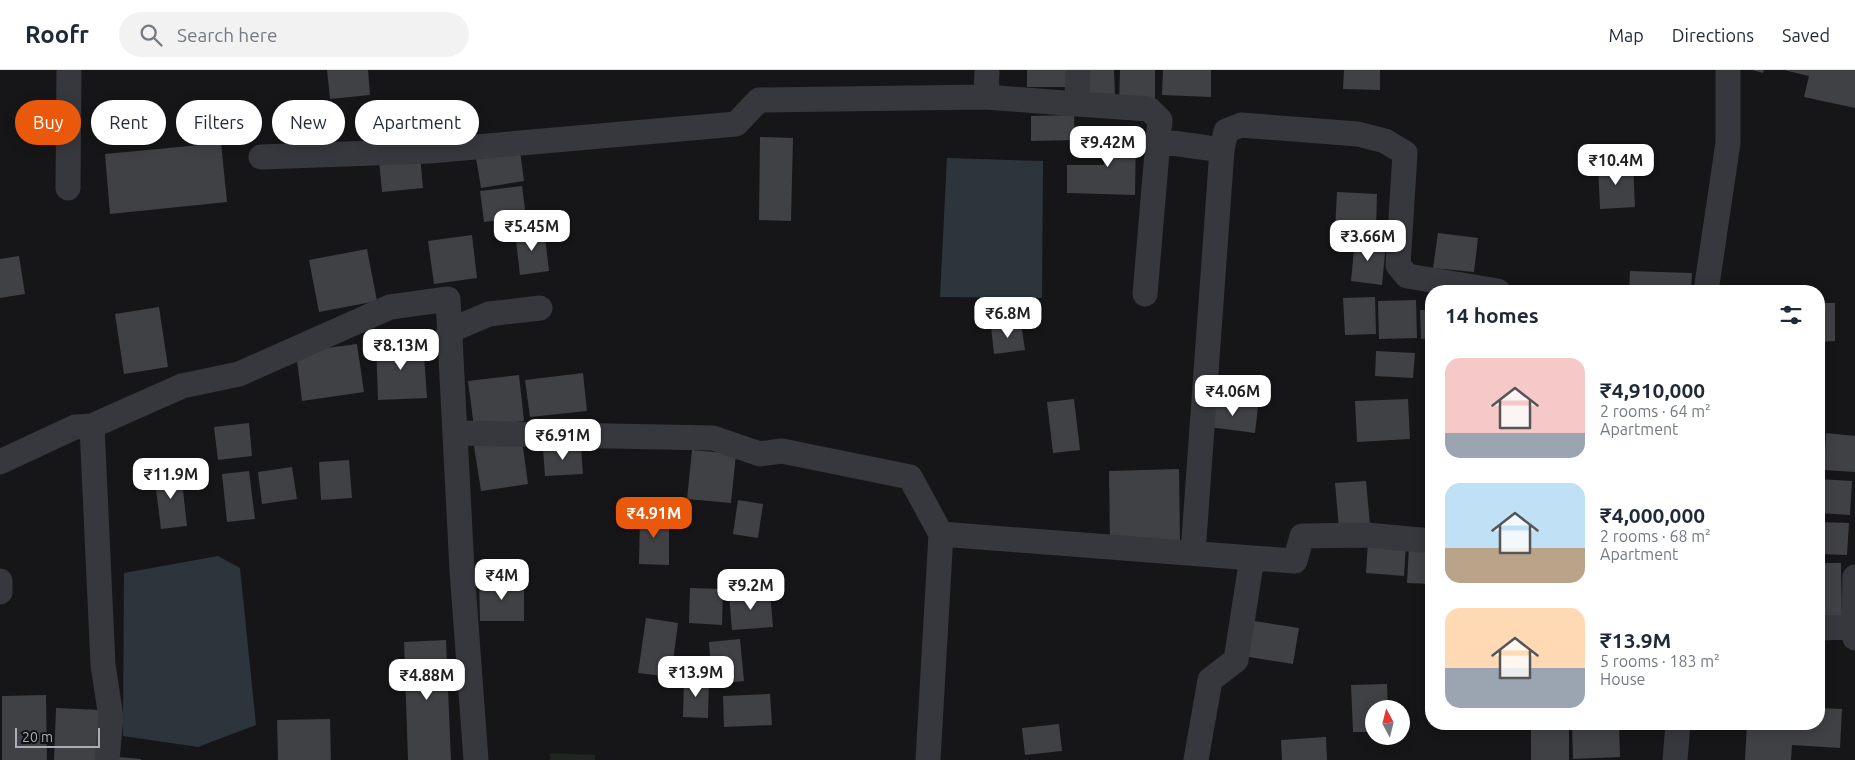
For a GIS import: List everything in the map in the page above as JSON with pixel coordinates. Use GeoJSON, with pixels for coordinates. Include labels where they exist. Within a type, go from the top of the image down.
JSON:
{"type":"FeatureCollection","features":[{"type":"Feature","properties":{"kind":"street"},"geometry":{"type":"LineString","coordinates":[[68,188],[69,70]]}},
{"type":"Feature","properties":{"kind":"street"},"geometry":{"type":"LineString","coordinates":[[986,70],[986,97]]}},
{"type":"Feature","properties":{"kind":"street"},"geometry":{"type":"LineString","coordinates":[[1077,104],[1078,70]]}},
{"type":"Feature","properties":{"kind":"street"},"geometry":{"type":"LineString","coordinates":[[1707,285],[1728,143],[1728,70]]}},
{"type":"Feature","properties":{"kind":"street"},"geometry":{"type":"LineString","coordinates":[[261,157],[430,152],[736,124],[759,100],[986,97],[1149,109],[1160,120],[1145,294]]}},
{"type":"Feature","properties":{"kind":"street"},"geometry":{"type":"LineString","coordinates":[[1193,553],[1222,150],[1226,131],[1241,125],[1358,134],[1386,140],[1404,153],[1398,265],[1406,276],[1461,285]]}},
{"type":"Feature","properties":{"kind":"street"},"geometry":{"type":"LineString","coordinates":[[1158,141],[1222,150]]}},
{"type":"Feature","properties":{"kind":"street"},"geometry":{"type":"LineString","coordinates":[[0,462],[75,427],[92,426],[182,386],[238,374],[390,307],[448,299],[462,570],[476,760]]}},
{"type":"Feature","properties":{"kind":"street"},"geometry":{"type":"LineString","coordinates":[[449,331],[489,314],[540,308]]}},
{"type":"Feature","properties":{"kind":"street"},"geometry":{"type":"LineString","coordinates":[[92,426],[103,665],[111,717],[106,760]]}},
{"type":"Feature","properties":{"kind":"street"},"geometry":{"type":"LineString","coordinates":[[455,433],[713,438],[760,454],[782,451],[910,477],[941,534],[928,760]]}},
{"type":"Feature","properties":{"kind":"street"},"geometry":{"type":"LineString","coordinates":[[941,534],[1295,561],[1302,536],[1367,535],[1425,540]]}},
{"type":"Feature","properties":{"kind":"street"},"geometry":{"type":"LineString","coordinates":[[1196,760],[1210,680],[1236,660],[1252,558]]}},
{"type":"Feature","properties":{"kind":"street"},"geometry":{"type":"LineString","coordinates":[[1825,628],[1855,631],[1855,577]]}},
{"type":"Feature","properties":{"kind":"street"},"geometry":{"type":"LineString","coordinates":[[0,581],[0,592]]}},
{"type":"Feature","properties":{"kind":"street"},"geometry":{"type":"LineString","coordinates":[[1676,760],[1678,730]]}},
{"type":"Feature","properties":{"kind":"shaded area"},"geometry":{"type":"Polygon","coordinates":[[[947,158],[1043,161],[1042,298],[940,297],[947,158]]]}},
{"type":"Feature","properties":{"kind":"shaded area"},"geometry":{"type":"Polygon","coordinates":[[[218,556],[240,568],[256,725],[198,747],[123,736],[124,573],[218,556]]]}},
{"type":"Feature","properties":{"kind":"shaded area"},"geometry":{"type":"Polygon","coordinates":[[[550,753],[595,755],[595,760],[550,760],[550,753]]]}},
{"type":"Feature","properties":{"kind":"building"},"geometry":{"type":"Polygon","coordinates":[[[327,70],[368,70],[370,95],[330,99],[327,70]]]}},
{"type":"Feature","properties":{"kind":"building"},"geometry":{"type":"Polygon","coordinates":[[[1027,70],[1069,70],[1069,87],[1027,87],[1027,70]]]}},
{"type":"Feature","properties":{"kind":"building"},"geometry":{"type":"Polygon","coordinates":[[[1087,70],[1114,70],[1115,97],[1088,98],[1087,70]]]}},
{"type":"Feature","properties":{"kind":"building"},"geometry":{"type":"Polygon","coordinates":[[[1120,70],[1155,70],[1155,106],[1119,105],[1120,70]]]}},
{"type":"Feature","properties":{"kind":"building"},"geometry":{"type":"Polygon","coordinates":[[[1163,70],[1211,70],[1211,97],[1162,95],[1163,70]]]}},
{"type":"Feature","properties":{"kind":"building"},"geometry":{"type":"Polygon","coordinates":[[[1344,70],[1380,70],[1380,90],[1343,89],[1344,70]]]}},
{"type":"Feature","properties":{"kind":"building"},"geometry":{"type":"Polygon","coordinates":[[[1752,70],[1764,70],[1763,73],[1752,70]]]}},
{"type":"Feature","properties":{"kind":"building"},"geometry":{"type":"Polygon","coordinates":[[[1784,70],[1855,70],[1855,108],[1804,97],[1809,76],[1784,70]]]}},
{"type":"Feature","properties":{"kind":"building"},"geometry":{"type":"Polygon","coordinates":[[[1074,115],[1075,140],[1031,141],[1031,116],[1074,115]]]}},
{"type":"Feature","properties":{"kind":"building"},"geometry":{"type":"Polygon","coordinates":[[[1105,128],[1136,129],[1135,195],[1067,193],[1067,165],[1104,165],[1105,128]]]}},
{"type":"Feature","properties":{"kind":"building"},"geometry":{"type":"Polygon","coordinates":[[[760,137],[793,138],[791,221],[759,220],[760,137]]]}},
{"type":"Feature","properties":{"kind":"building"},"geometry":{"type":"Polygon","coordinates":[[[200,145],[221,145],[227,202],[110,214],[105,154],[200,145]]]}},
{"type":"Feature","properties":{"kind":"building"},"geometry":{"type":"Polygon","coordinates":[[[520,151],[524,181],[481,188],[476,158],[520,151]]]}},
{"type":"Feature","properties":{"kind":"building"},"geometry":{"type":"Polygon","coordinates":[[[420,156],[423,188],[382,192],[379,160],[420,156]]]}},
{"type":"Feature","properties":{"kind":"building"},"geometry":{"type":"Polygon","coordinates":[[[1633,162],[1635,207],[1600,209],[1598,164],[1633,162]]]}},
{"type":"Feature","properties":{"kind":"building"},"geometry":{"type":"Polygon","coordinates":[[[522,186],[526,217],[484,222],[480,191],[522,186]]]}},
{"type":"Feature","properties":{"kind":"building"},"geometry":{"type":"Polygon","coordinates":[[[1337,192],[1377,194],[1376,231],[1335,230],[1337,192]]]}},
{"type":"Feature","properties":{"kind":"building"},"geometry":{"type":"Polygon","coordinates":[[[544,228],[549,271],[520,275],[515,232],[544,228]]]}},
{"type":"Feature","properties":{"kind":"building"},"geometry":{"type":"Polygon","coordinates":[[[1438,233],[1478,238],[1474,272],[1433,268],[1438,233]]]}},
{"type":"Feature","properties":{"kind":"building"},"geometry":{"type":"Polygon","coordinates":[[[472,235],[477,278],[434,284],[428,241],[472,235]]]}},
{"type":"Feature","properties":{"kind":"building"},"geometry":{"type":"Polygon","coordinates":[[[1355,239],[1386,243],[1382,285],[1351,281],[1355,239]]]}},
{"type":"Feature","properties":{"kind":"building"},"geometry":{"type":"Polygon","coordinates":[[[367,249],[377,301],[319,312],[309,260],[367,249]]]}},
{"type":"Feature","properties":{"kind":"building"},"geometry":{"type":"Polygon","coordinates":[[[19,256],[25,294],[0,298],[0,259],[19,256]]]}},
{"type":"Feature","properties":{"kind":"building"},"geometry":{"type":"Polygon","coordinates":[[[1630,271],[1692,273],[1691,285],[1629,285],[1630,271]]]}},
{"type":"Feature","properties":{"kind":"building"},"geometry":{"type":"Polygon","coordinates":[[[1375,297],[1376,334],[1345,335],[1343,298],[1375,297]]]}},
{"type":"Feature","properties":{"kind":"building"},"geometry":{"type":"Polygon","coordinates":[[[1416,300],[1417,338],[1379,339],[1378,301],[1416,300]]]}},
{"type":"Feature","properties":{"kind":"building"},"geometry":{"type":"Polygon","coordinates":[[[1825,303],[1835,303],[1835,341],[1825,342],[1825,303]]]}},
{"type":"Feature","properties":{"kind":"building"},"geometry":{"type":"Polygon","coordinates":[[[159,307],[168,367],[124,374],[115,314],[159,307]]]}},
{"type":"Feature","properties":{"kind":"building"},"geometry":{"type":"Polygon","coordinates":[[[1420,310],[1425,310],[1425,339],[1421,339],[1420,310]]]}},
{"type":"Feature","properties":{"kind":"building"},"geometry":{"type":"Polygon","coordinates":[[[1021,323],[1025,350],[994,354],[991,327],[1021,323]]]}},
{"type":"Feature","properties":{"kind":"building"},"geometry":{"type":"Polygon","coordinates":[[[423,341],[427,398],[378,400],[376,344],[423,341]]]}},
{"type":"Feature","properties":{"kind":"building"},"geometry":{"type":"Polygon","coordinates":[[[357,344],[364,392],[302,401],[296,352],[357,344]]]}},
{"type":"Feature","properties":{"kind":"building"},"geometry":{"type":"Polygon","coordinates":[[[1376,351],[1415,353],[1413,378],[1375,376],[1376,351]]]}},
{"type":"Feature","properties":{"kind":"building"},"geometry":{"type":"Polygon","coordinates":[[[583,373],[587,411],[530,417],[525,380],[583,373]]]}},
{"type":"Feature","properties":{"kind":"building"},"geometry":{"type":"Polygon","coordinates":[[[519,375],[524,421],[474,427],[468,381],[519,375]]]}},
{"type":"Feature","properties":{"kind":"building"},"geometry":{"type":"Polygon","coordinates":[[[1074,399],[1080,450],[1053,453],[1047,402],[1074,399]]]}},
{"type":"Feature","properties":{"kind":"building"},"geometry":{"type":"Polygon","coordinates":[[[1408,399],[1410,439],[1357,442],[1355,401],[1408,399]]]}},
{"type":"Feature","properties":{"kind":"building"},"geometry":{"type":"Polygon","coordinates":[[[1211,401],[1258,407],[1255,433],[1209,427],[1211,401]]]}},
{"type":"Feature","properties":{"kind":"building"},"geometry":{"type":"Polygon","coordinates":[[[249,423],[252,456],[218,460],[214,427],[249,423]]]}},
{"type":"Feature","properties":{"kind":"building"},"geometry":{"type":"Polygon","coordinates":[[[1826,433],[1855,436],[1855,472],[1825,470],[1826,433]]]}},
{"type":"Feature","properties":{"kind":"building"},"geometry":{"type":"Polygon","coordinates":[[[522,440],[528,484],[481,491],[474,446],[522,440]]]}},
{"type":"Feature","properties":{"kind":"building"},"geometry":{"type":"Polygon","coordinates":[[[581,447],[583,474],[545,476],[543,449],[581,447]]]}},
{"type":"Feature","properties":{"kind":"building"},"geometry":{"type":"Polygon","coordinates":[[[692,450],[736,454],[731,503],[687,499],[692,450]]]}},
{"type":"Feature","properties":{"kind":"building"},"geometry":{"type":"Polygon","coordinates":[[[349,460],[352,498],[321,500],[319,462],[349,460]]]}},
{"type":"Feature","properties":{"kind":"building"},"geometry":{"type":"Polygon","coordinates":[[[292,467],[297,499],[262,504],[258,472],[292,467]]]}},
{"type":"Feature","properties":{"kind":"building"},"geometry":{"type":"Polygon","coordinates":[[[1179,469],[1180,540],[1110,542],[1109,471],[1179,469]]]}},
{"type":"Feature","properties":{"kind":"building"},"geometry":{"type":"Polygon","coordinates":[[[249,471],[255,519],[227,522],[222,474],[249,471]]]}},
{"type":"Feature","properties":{"kind":"building"},"geometry":{"type":"Polygon","coordinates":[[[181,472],[187,526],[161,529],[154,474],[181,472]]]}},
{"type":"Feature","properties":{"kind":"building"},"geometry":{"type":"Polygon","coordinates":[[[1825,479],[1852,481],[1850,515],[1825,513],[1825,479]]]}},
{"type":"Feature","properties":{"kind":"building"},"geometry":{"type":"Polygon","coordinates":[[[1366,481],[1370,525],[1339,528],[1335,483],[1366,481]]]}},
{"type":"Feature","properties":{"kind":"building"},"geometry":{"type":"Polygon","coordinates":[[[738,500],[763,504],[758,538],[733,534],[738,500]]]}},
{"type":"Feature","properties":{"kind":"building"},"geometry":{"type":"Polygon","coordinates":[[[640,513],[669,514],[669,565],[639,564],[640,513]]]}},
{"type":"Feature","properties":{"kind":"building"},"geometry":{"type":"Polygon","coordinates":[[[1825,522],[1849,523],[1847,555],[1825,554],[1825,522]]]}},
{"type":"Feature","properties":{"kind":"building"},"geometry":{"type":"Polygon","coordinates":[[[1368,541],[1406,544],[1404,576],[1366,573],[1368,541]]]}},
{"type":"Feature","properties":{"kind":"building"},"geometry":{"type":"Polygon","coordinates":[[[1409,546],[1425,547],[1425,584],[1407,583],[1409,546]]]}},
{"type":"Feature","properties":{"kind":"building"},"geometry":{"type":"Polygon","coordinates":[[[1825,563],[1841,563],[1842,621],[1825,622],[1825,563]]]}},
{"type":"Feature","properties":{"kind":"building"},"geometry":{"type":"Polygon","coordinates":[[[479,581],[524,581],[524,621],[480,621],[479,581]]]}},
{"type":"Feature","properties":{"kind":"building"},"geometry":{"type":"Polygon","coordinates":[[[690,588],[723,589],[722,625],[689,623],[690,588]]]}},
{"type":"Feature","properties":{"kind":"building"},"geometry":{"type":"Polygon","coordinates":[[[770,591],[773,627],[732,630],[729,595],[770,591]]]}},
{"type":"Feature","properties":{"kind":"building"},"geometry":{"type":"Polygon","coordinates":[[[646,618],[678,623],[671,677],[638,673],[646,618]]]}},
{"type":"Feature","properties":{"kind":"building"},"geometry":{"type":"Polygon","coordinates":[[[1248,620],[1299,628],[1293,664],[1243,656],[1248,620]]]}},
{"type":"Feature","properties":{"kind":"building"},"geometry":{"type":"Polygon","coordinates":[[[740,639],[744,681],[712,684],[709,642],[740,639]]]}},
{"type":"Feature","properties":{"kind":"building"},"geometry":{"type":"Polygon","coordinates":[[[446,640],[451,760],[408,760],[404,642],[446,640]]]}},
{"type":"Feature","properties":{"kind":"building"},"geometry":{"type":"Polygon","coordinates":[[[684,678],[709,678],[708,718],[683,717],[684,678]]]}},
{"type":"Feature","properties":{"kind":"building"},"geometry":{"type":"Polygon","coordinates":[[[1387,684],[1388,700],[1365,700],[1365,732],[1353,732],[1351,685],[1387,684]]]}},
{"type":"Feature","properties":{"kind":"building"},"geometry":{"type":"Polygon","coordinates":[[[770,694],[772,725],[724,727],[723,696],[770,694]]]}},
{"type":"Feature","properties":{"kind":"building"},"geometry":{"type":"Polygon","coordinates":[[[46,695],[47,760],[2,760],[2,696],[46,695]]]}},
{"type":"Feature","properties":{"kind":"building"},"geometry":{"type":"Polygon","coordinates":[[[56,708],[101,710],[99,760],[54,760],[56,708]]]}},
{"type":"Feature","properties":{"kind":"building"},"geometry":{"type":"Polygon","coordinates":[[[1825,708],[1842,709],[1840,748],[1792,745],[1791,760],[1745,760],[1747,730],[1825,730],[1825,708]]]}},
{"type":"Feature","properties":{"kind":"building"},"geometry":{"type":"Polygon","coordinates":[[[330,719],[331,760],[278,760],[277,720],[330,719]]]}},
{"type":"Feature","properties":{"kind":"building"},"geometry":{"type":"Polygon","coordinates":[[[1059,724],[1062,751],[1025,755],[1022,728],[1059,724]]]}},
{"type":"Feature","properties":{"kind":"building"},"geometry":{"type":"Polygon","coordinates":[[[1531,730],[1569,730],[1569,760],[1531,760],[1531,730]]]}},
{"type":"Feature","properties":{"kind":"building"},"geometry":{"type":"Polygon","coordinates":[[[1572,730],[1619,730],[1620,757],[1573,759],[1572,730]]]}},
{"type":"Feature","properties":{"kind":"building"},"geometry":{"type":"Polygon","coordinates":[[[1326,737],[1327,760],[1282,760],[1281,740],[1326,737]]]}},
{"type":"Feature","properties":{"kind":"building"},"geometry":{"type":"Polygon","coordinates":[[[118,757],[141,759],[141,760],[118,760],[118,757]]]}}]}
